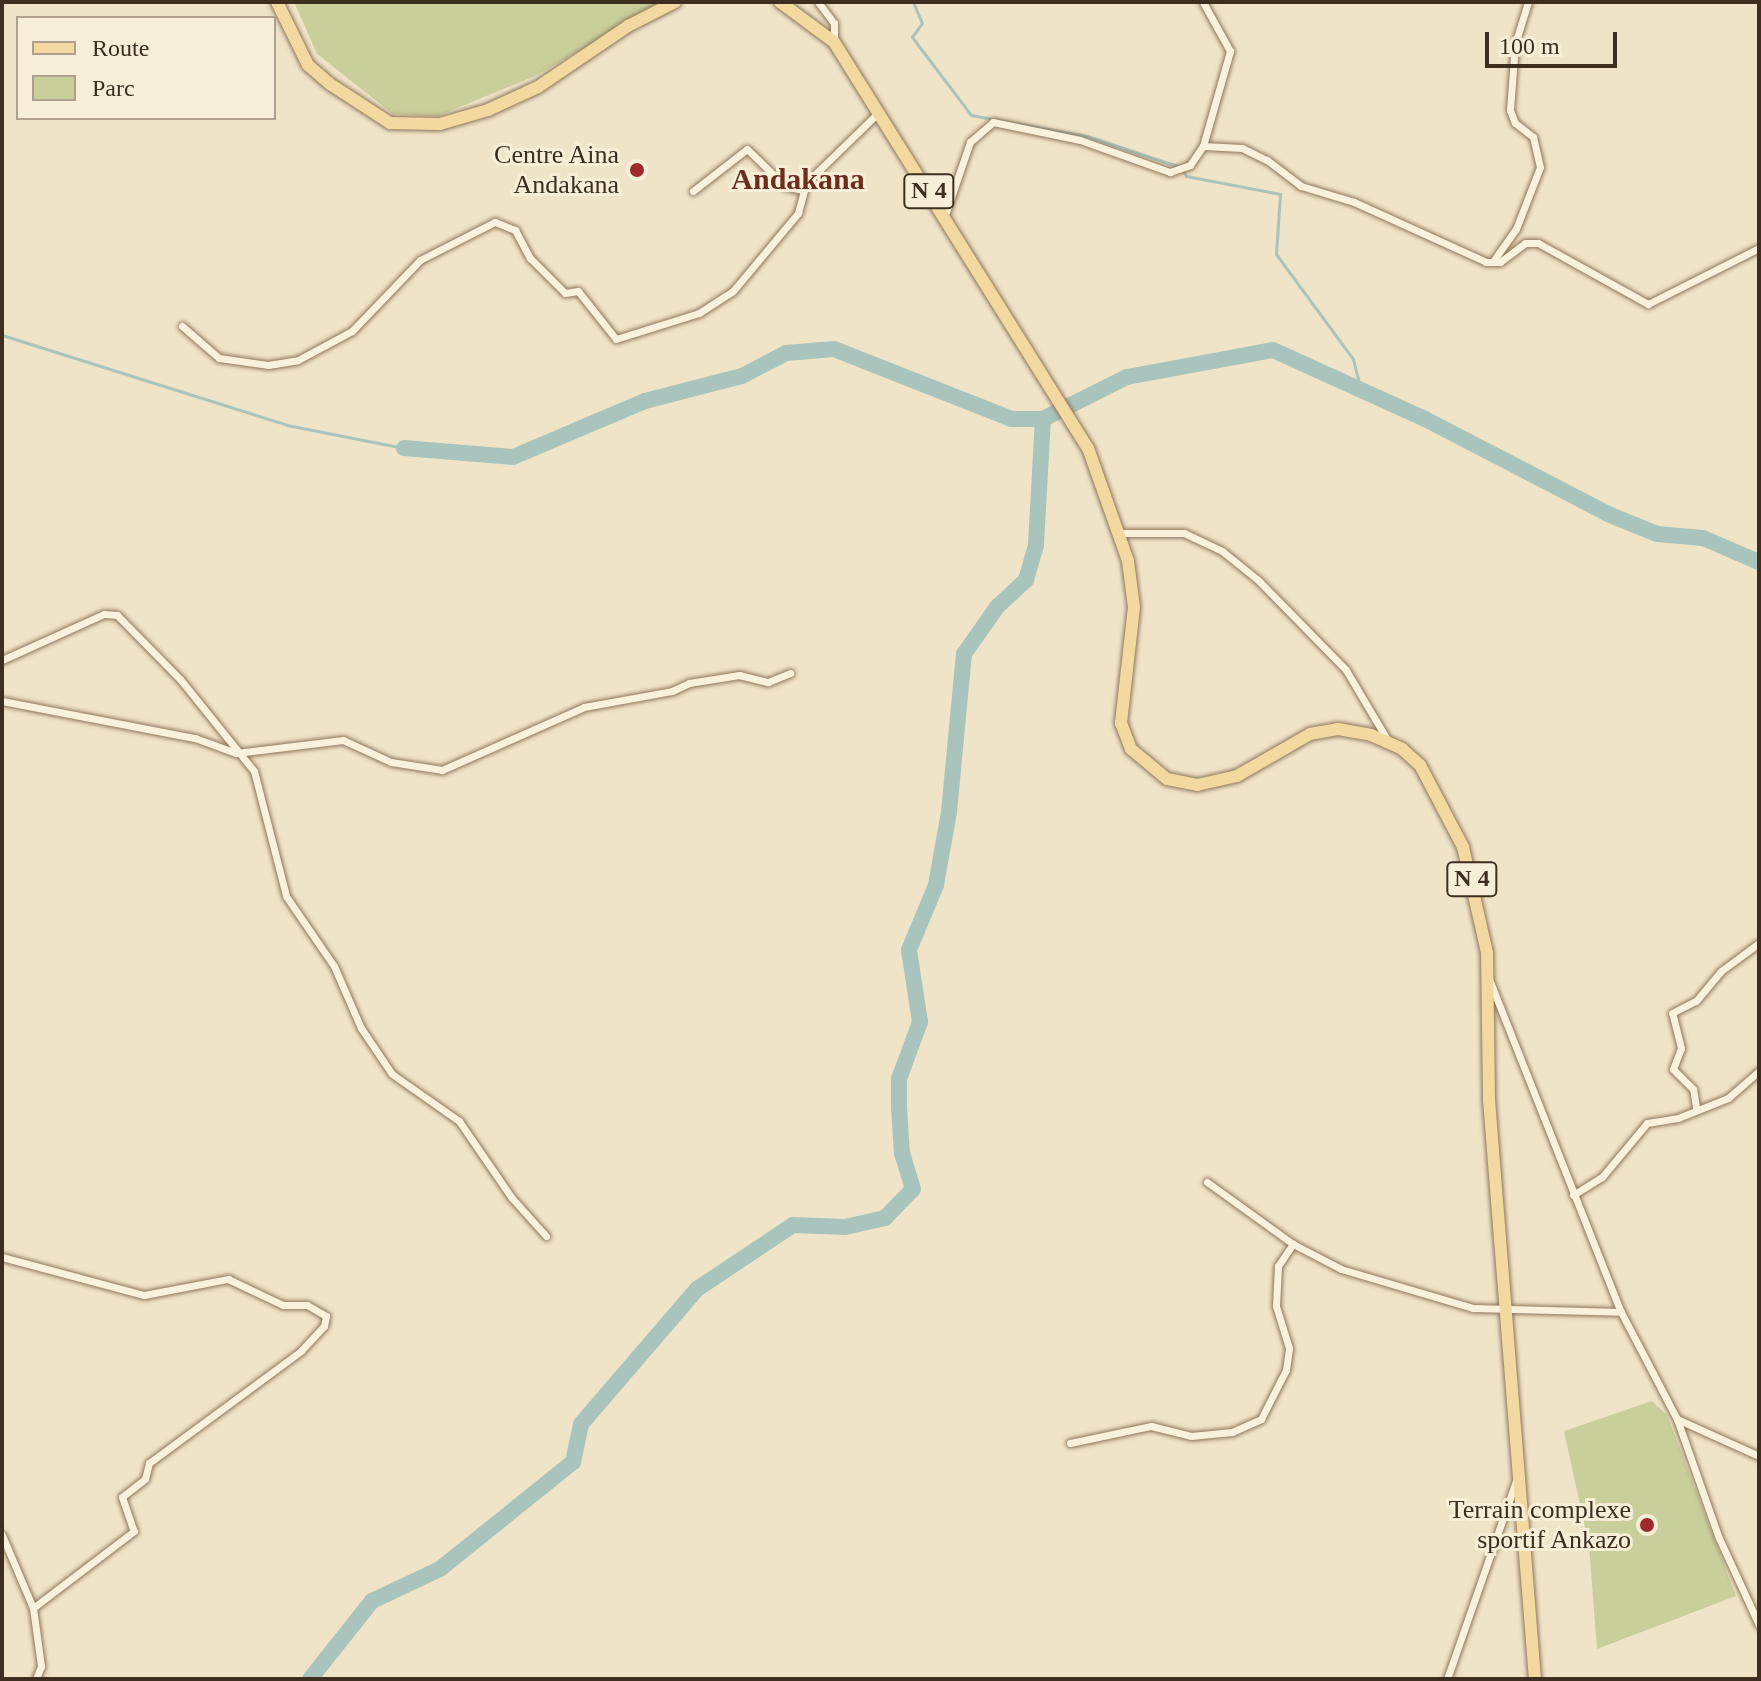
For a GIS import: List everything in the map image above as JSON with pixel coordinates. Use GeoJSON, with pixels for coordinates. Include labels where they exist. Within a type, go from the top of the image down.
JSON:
{"type":"FeatureCollection","features":[{"type":"Feature","properties":{"kind":"main road"},"geometry":{"type":"LineString","coordinates":[[277,2],[308,65],[330,84],[390,123],[440,124],[488,110],[538,87],[628,26],[675,2]]}},
{"type":"Feature","properties":{"kind":"main road","name":"N 4"},"geometry":{"type":"LineString","coordinates":[[780,2],[834,42],[1069,411],[1122,533],[1134,607],[1121,723],[1131,749],[1154,771],[1181,784],[1212,784],[1237,776],[1284,745],[1325,731],[1355,730],[1388,741],[1420,765],[1463,847],[1485,924],[1489,978],[1489,1100],[1535,1679]]}},
{"type":"Feature","properties":{"kind":"street"},"geometry":{"type":"LineString","coordinates":[[818,2],[834,23],[834,42]]}},
{"type":"Feature","properties":{"kind":"street"},"geometry":{"type":"LineString","coordinates":[[945,215],[970,142],[993,122],[1080,140],[1177,173],[1190,165],[1203,146],[1230,51],[1203,2]]}},
{"type":"Feature","properties":{"kind":"street"},"geometry":{"type":"LineString","coordinates":[[1494,260],[1516,229],[1540,167],[1533,137],[1515,123],[1510,110],[1515,44],[1528,2]]}},
{"type":"Feature","properties":{"kind":"street"},"geometry":{"type":"LineString","coordinates":[[182,326],[219,358],[268,365],[298,360],[352,331],[420,260],[495,222],[515,230],[530,258],[565,293],[578,291],[616,339],[699,313],[733,291],[798,213],[803,190],[878,113]]}},
{"type":"Feature","properties":{"kind":"street"},"geometry":{"type":"LineString","coordinates":[[1203,146],[1242,148],[1267,160],[1301,186],[1354,202],[1478,259],[1494,260],[1513,255],[1525,243],[1538,243],[1568,255],[1648,304],[1759,248]]}},
{"type":"Feature","properties":{"kind":"street"},"geometry":{"type":"LineString","coordinates":[[693,191],[747,149],[785,186],[803,190]]}},
{"type":"Feature","properties":{"kind":"street"},"geometry":{"type":"LineString","coordinates":[[1122,533],[1184,533],[1222,551],[1258,580],[1346,670],[1388,741]]}},
{"type":"Feature","properties":{"kind":"street"},"geometry":{"type":"LineString","coordinates":[[2,660],[104,614],[117,615],[205,708],[236,753],[254,771],[286,896],[320,954],[334,966],[361,1028],[392,1074],[459,1121],[512,1198],[546,1236]]}},
{"type":"Feature","properties":{"kind":"street"},"geometry":{"type":"LineString","coordinates":[[2,701],[195,738],[236,753],[343,740],[391,762],[442,770],[584,707],[672,691],[689,683],[739,675],[768,682],[790,673]]}},
{"type":"Feature","properties":{"kind":"street"},"geometry":{"type":"LineString","coordinates":[[1696,1107],[1693,1089],[1673,1069],[1681,1048],[1672,1013],[1696,1001],[1721,971],[1759,943]]}},
{"type":"Feature","properties":{"kind":"street"},"geometry":{"type":"LineString","coordinates":[[1489,978],[1506,1011],[1573,1195],[1621,1312],[1677,1419],[1719,1538],[1759,1625]]}},
{"type":"Feature","properties":{"kind":"street"},"geometry":{"type":"LineString","coordinates":[[1573,1195],[1602,1177],[1647,1123],[1678,1118],[1696,1107],[1728,1098],[1759,1071]]}},
{"type":"Feature","properties":{"kind":"street"},"geometry":{"type":"LineString","coordinates":[[1207,1182],[1293,1244],[1341,1269],[1473,1308],[1621,1312]]}},
{"type":"Feature","properties":{"kind":"street"},"geometry":{"type":"LineString","coordinates":[[1070,1443],[1151,1426],[1191,1436],[1232,1432],[1261,1419],[1286,1370],[1289,1348],[1276,1306],[1278,1266],[1293,1244]]}},
{"type":"Feature","properties":{"kind":"street"},"geometry":{"type":"LineString","coordinates":[[2,1257],[144,1295],[228,1279],[283,1305],[307,1305],[326,1316],[324,1326],[301,1351],[149,1463],[145,1479],[122,1497],[134,1531],[33,1608]]}},
{"type":"Feature","properties":{"kind":"street"},"geometry":{"type":"LineString","coordinates":[[1677,1419],[1759,1456]]}},
{"type":"Feature","properties":{"kind":"street"},"geometry":{"type":"LineString","coordinates":[[1447,1679],[1519,1473]]}},
{"type":"Feature","properties":{"kind":"street"},"geometry":{"type":"LineString","coordinates":[[2,1535],[33,1608],[41,1666],[36,1679]]}},
{"type":"Feature","properties":{"kind":"green space"},"geometry":{"type":"Polygon","coordinates":[[[294,2],[665,2],[535,76],[438,116],[393,114],[317,54],[294,2]]]}},
{"type":"Feature","properties":{"kind":"green space","name":"Terrain complexe sportif Ankazo"},"geometry":{"type":"Polygon","coordinates":[[[1652,1401],[1667,1415],[1736,1596],[1597,1649],[1589,1546],[1564,1431],[1652,1401]]]}},
{"type":"Feature","properties":{"kind":"waterway"},"geometry":{"type":"LineString","coordinates":[[913,2],[922,23],[912,37],[971,115],[1087,136],[1181,167],[1186,176],[1280,194],[1276,254],[1353,359],[1360,387]]}},
{"type":"Feature","properties":{"kind":"waterway"},"geometry":{"type":"LineString","coordinates":[[2,335],[287,425],[404,448]]}},
{"type":"Feature","properties":{"kind":"waterway"},"geometry":{"type":"LineString","coordinates":[[404,448],[513,457],[645,401],[742,376],[786,353],[834,349],[1012,419],[1043,419],[1127,377],[1273,350],[1425,419],[1608,514],[1657,534],[1703,538],[1759,562]]}},
{"type":"Feature","properties":{"kind":"waterway"},"geometry":{"type":"LineString","coordinates":[[310,1679],[372,1601],[440,1569],[573,1462],[581,1424],[697,1289],[793,1225],[845,1227],[885,1218],[913,1189],[902,1154],[899,1108],[899,1079],[920,1022],[909,950],[936,885],[949,812],[964,654],[997,607],[1026,580],[1036,544],[1043,419]]}},
{"type":"Feature","properties":{"kind":"place","name":"Centre Aina Andakana"},"geometry":{"type":"Point","coordinates":[637,170]}},
{"type":"Feature","properties":{"kind":"place","name":"Terrain complexe sportif Ankazo"},"geometry":{"type":"Point","coordinates":[1647,1525]}},
{"type":"Feature","properties":{"kind":"district","name":"Andakana"},"geometry":{"type":"Point","coordinates":[798,179]}}]}
